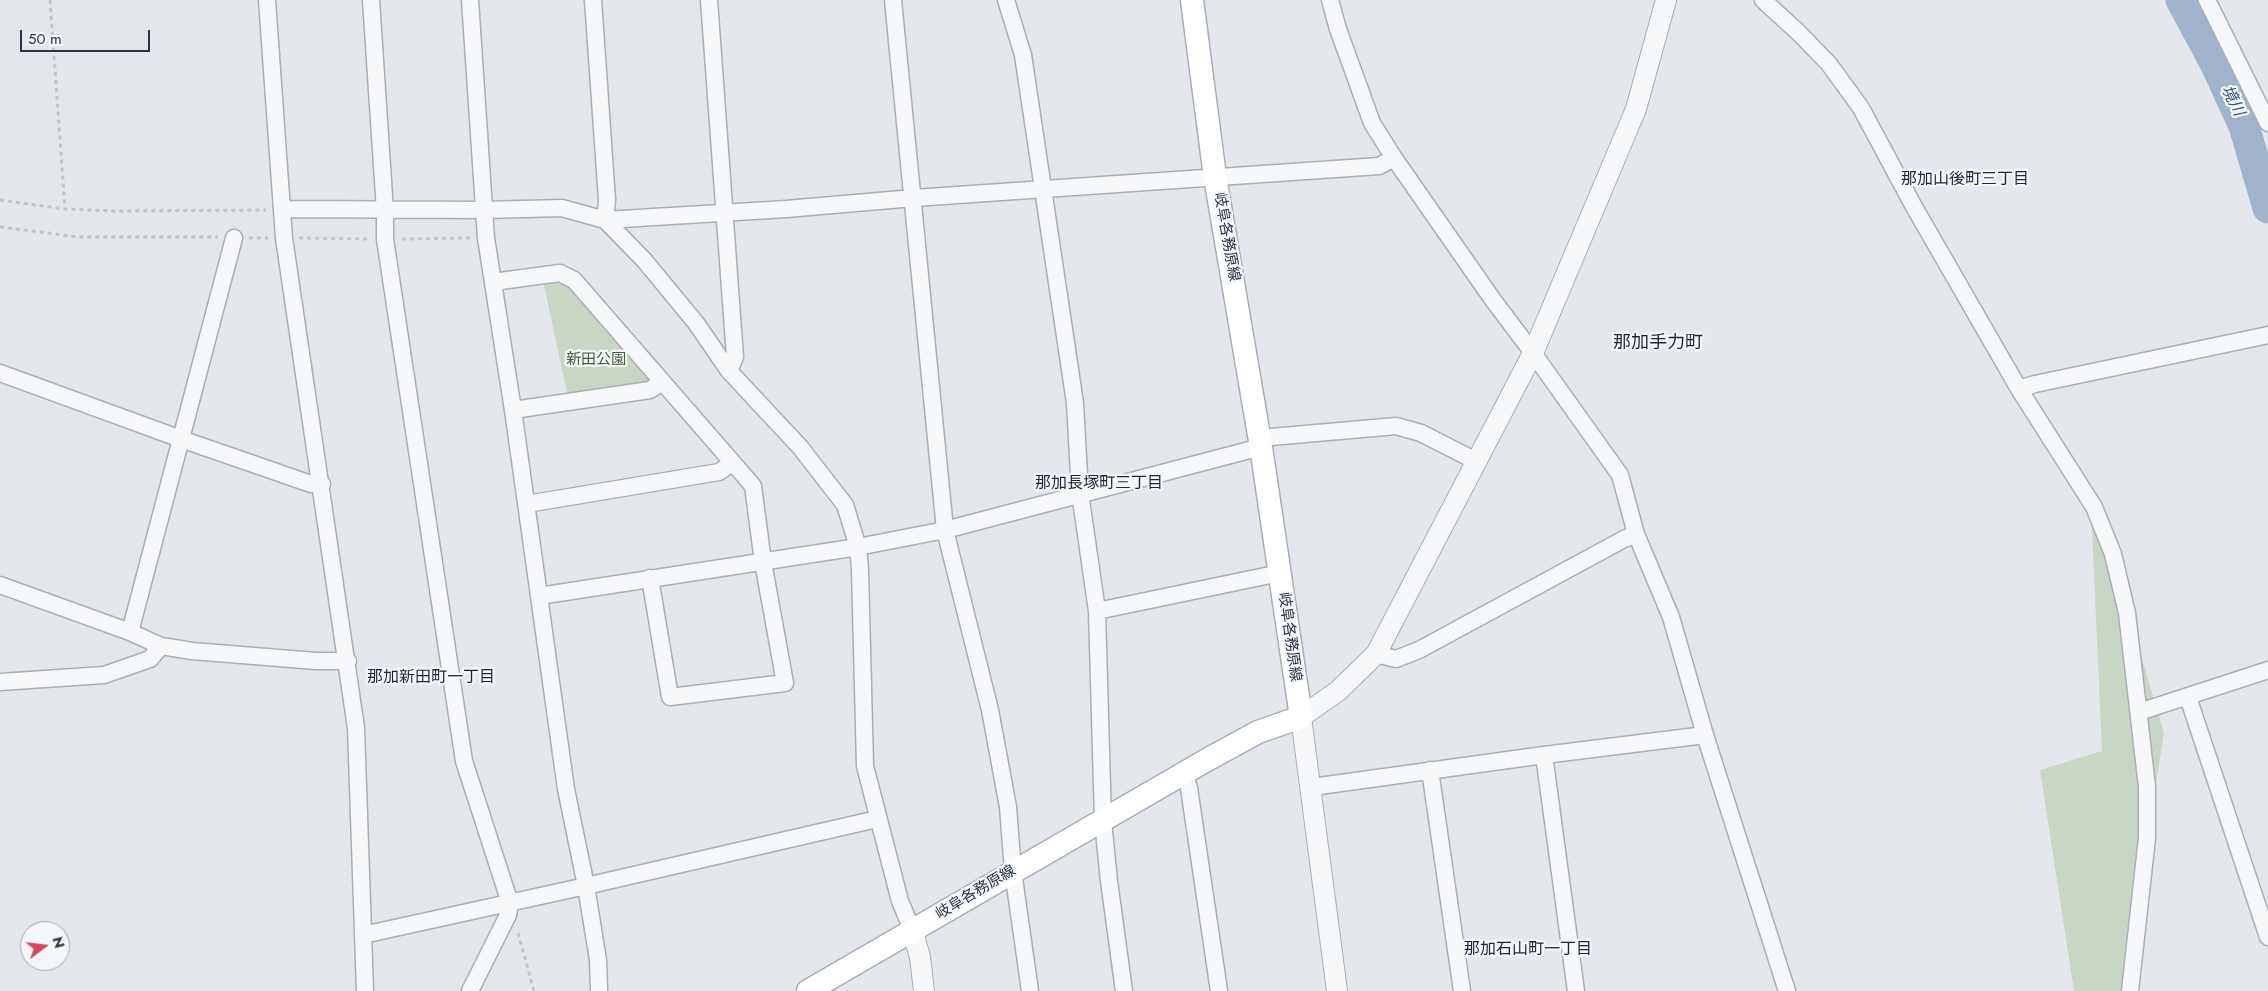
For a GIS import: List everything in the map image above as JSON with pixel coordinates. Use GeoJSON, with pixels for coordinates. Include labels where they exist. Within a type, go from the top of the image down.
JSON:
{"type":"FeatureCollection","features":[{"type":"Feature","properties":{"kind":"main road","name":"岐阜各務原線"},"geometry":{"type":"LineString","coordinates":[[808,991],[1184,773],[1258,732],[1301,716],[1261,442],[1215,177],[1192,0]]}},
{"type":"Feature","properties":{"kind":"street"},"geometry":{"type":"LineString","coordinates":[[267,0],[284,238],[322,484],[356,728],[364,991]]}},
{"type":"Feature","properties":{"kind":"street"},"geometry":{"type":"LineString","coordinates":[[371,0],[385,211],[385,239],[464,761],[510,903],[508,914],[470,991]]}},
{"type":"Feature","properties":{"kind":"street"},"geometry":{"type":"LineString","coordinates":[[470,0],[484,210],[493,282],[527,504],[566,789],[586,886],[598,960],[599,991]]}},
{"type":"Feature","properties":{"kind":"street"},"geometry":{"type":"LineString","coordinates":[[593,0],[607,200],[605,220],[650,267],[696,323],[729,371],[800,447],[845,505],[858,548],[860,569],[865,766],[877,819],[900,901],[920,957],[924,991]]}},
{"type":"Feature","properties":{"kind":"street"},"geometry":{"type":"LineString","coordinates":[[709,0],[735,357],[729,371]]}},
{"type":"Feature","properties":{"kind":"street"},"geometry":{"type":"LineString","coordinates":[[893,0],[946,530],[990,710],[1008,808],[1013,871],[1030,991]]}},
{"type":"Feature","properties":{"kind":"street"},"geometry":{"type":"LineString","coordinates":[[1006,0],[1023,55],[1041,189],[1075,403],[1080,493],[1098,611],[1103,821],[1124,991]]}},
{"type":"Feature","properties":{"kind":"street"},"geometry":{"type":"LineString","coordinates":[[1330,0],[1338,29],[1372,123],[1394,158],[1493,300],[1533,352],[1620,475],[1636,534],[1671,617],[1705,735],[1786,991]]}},
{"type":"Feature","properties":{"kind":"street"},"geometry":{"type":"LineString","coordinates":[[1337,991],[1312,787],[1301,716],[1338,691],[1376,654],[1533,352],[1636,109],[1666,0]]}},
{"type":"Feature","properties":{"kind":"street"},"geometry":{"type":"LineString","coordinates":[[1763,0],[1800,32],[1829,64],[1861,108],[1912,206],[2019,389],[2094,507],[2113,554],[2127,613],[2147,786],[2146,838],[2130,991]]}},
{"type":"Feature","properties":{"kind":"street"},"geometry":{"type":"LineString","coordinates":[[2207,0],[2268,123]]}},
{"type":"Feature","properties":{"kind":"street"},"geometry":{"type":"LineString","coordinates":[[282,209],[385,211],[562,208],[605,220],[1379,166],[1394,158]]}},
{"type":"Feature","properties":{"kind":"street"},"geometry":{"type":"LineString","coordinates":[[130,632],[234,238]]}},
{"type":"Feature","properties":{"kind":"street"},"geometry":{"type":"LineString","coordinates":[[493,282],[560,273],[574,280],[752,486],[763,562],[786,683],[670,697],[650,578]]}},
{"type":"Feature","properties":{"kind":"street"},"geometry":{"type":"LineString","coordinates":[[2019,389],[2034,384],[2268,335]]}},
{"type":"Feature","properties":{"kind":"street"},"geometry":{"type":"LineString","coordinates":[[0,373],[180,440],[311,484],[322,484]]}},
{"type":"Feature","properties":{"kind":"street"},"geometry":{"type":"LineString","coordinates":[[513,410],[650,390],[662,382]]}},
{"type":"Feature","properties":{"kind":"street"},"geometry":{"type":"LineString","coordinates":[[539,596],[858,548],[946,530],[1261,442],[1396,426],[1421,433],[1476,461]]}},
{"type":"Feature","properties":{"kind":"street"},"geometry":{"type":"LineString","coordinates":[[527,504],[719,472],[732,463]]}},
{"type":"Feature","properties":{"kind":"street"},"geometry":{"type":"LineString","coordinates":[[1376,654],[1396,659],[1419,650],[1636,534]]}},
{"type":"Feature","properties":{"kind":"street"},"geometry":{"type":"LineString","coordinates":[[1098,611],[1280,573]]}},
{"type":"Feature","properties":{"kind":"street"},"geometry":{"type":"LineString","coordinates":[[0,585],[130,632],[161,646],[192,651],[306,661],[348,662]]}},
{"type":"Feature","properties":{"kind":"street"},"geometry":{"type":"LineString","coordinates":[[0,682],[104,676],[150,659],[161,646]]}},
{"type":"Feature","properties":{"kind":"street"},"geometry":{"type":"LineString","coordinates":[[2139,712],[2268,670]]}},
{"type":"Feature","properties":{"kind":"street"},"geometry":{"type":"LineString","coordinates":[[2188,697],[2268,937]]}},
{"type":"Feature","properties":{"kind":"street"},"geometry":{"type":"LineString","coordinates":[[1312,787],[1705,735]]}},
{"type":"Feature","properties":{"kind":"street"},"geometry":{"type":"LineString","coordinates":[[1544,755],[1576,991]]}},
{"type":"Feature","properties":{"kind":"street"},"geometry":{"type":"LineString","coordinates":[[1430,770],[1462,991]]}},
{"type":"Feature","properties":{"kind":"street"},"geometry":{"type":"LineString","coordinates":[[1184,773],[1189,788],[1219,991]]}},
{"type":"Feature","properties":{"kind":"street"},"geometry":{"type":"LineString","coordinates":[[363,935],[877,819]]}},
{"type":"Feature","properties":{"kind":"path"},"geometry":{"type":"LineString","coordinates":[[50,0],[65,208]]}},
{"type":"Feature","properties":{"kind":"path"},"geometry":{"type":"LineString","coordinates":[[0,200],[65,208],[142,211],[282,209]]}},
{"type":"Feature","properties":{"kind":"path"},"geometry":{"type":"LineString","coordinates":[[510,903],[534,991]]}},
{"type":"Feature","properties":{"kind":"green space","name":"新田公園"},"geometry":{"type":"Polygon","coordinates":[[[560,273],[662,382],[569,402],[542,276],[560,273]]]}},
{"type":"Feature","properties":{"kind":"green space"},"geometry":{"type":"Polygon","coordinates":[[[2090,484],[2164,733],[2123,991],[2074,991],[2040,770],[2102,751],[2090,484]]]}},
{"type":"Feature","properties":{"kind":"waterway","name":"境川"},"geometry":{"type":"LineString","coordinates":[[2181,0],[2216,65],[2244,126],[2268,208]]}},
{"type":"Feature","properties":{"kind":"district","name":"那加山後町三丁目"},"geometry":{"type":"Point","coordinates":[1965,180]}},
{"type":"Feature","properties":{"kind":"district","name":"那加手力町"},"geometry":{"type":"Point","coordinates":[1658,344]}},
{"type":"Feature","properties":{"kind":"district","name":"那加長塚町三丁目"},"geometry":{"type":"Point","coordinates":[1099,484]}},
{"type":"Feature","properties":{"kind":"district","name":"那加新田町一丁目"},"geometry":{"type":"Point","coordinates":[431,678]}},
{"type":"Feature","properties":{"kind":"district","name":"那加石山町一丁目"},"geometry":{"type":"Point","coordinates":[1528,950]}}]}
